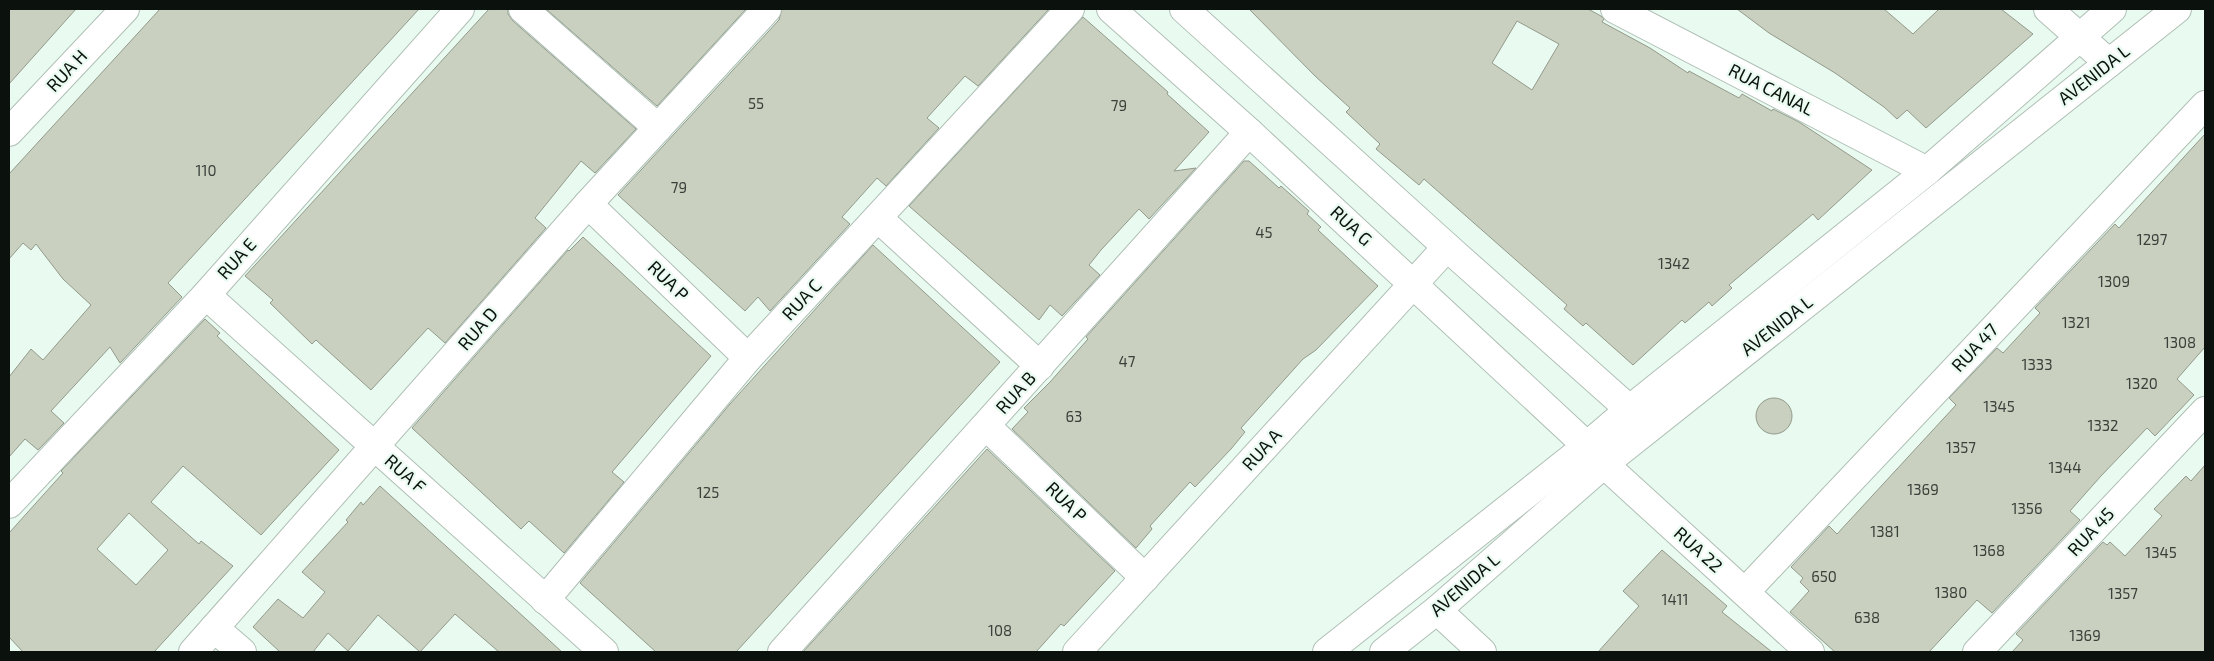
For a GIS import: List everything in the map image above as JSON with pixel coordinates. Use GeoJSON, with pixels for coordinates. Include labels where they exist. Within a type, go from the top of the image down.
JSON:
{"type":"FeatureCollection","features":[{"type":"Feature","properties":{"kind":"street","name":"RUA H"},"geometry":{"type":"LineString","coordinates":[[9,132],[125,9]]}},
{"type":"Feature","properties":{"kind":"street"},"geometry":{"type":"LineString","coordinates":[[523,9],[658,128]]}},
{"type":"Feature","properties":{"kind":"street","name":"RUA D"},"geometry":{"type":"LineString","coordinates":[[193,652],[588,204],[767,9]]}},
{"type":"Feature","properties":{"kind":"street","name":"RUA C"},"geometry":{"type":"LineString","coordinates":[[545,600],[748,358],[1070,9]]}},
{"type":"Feature","properties":{"kind":"street","name":"RUA G"},"geometry":{"type":"LineString","coordinates":[[1111,9],[1249,132],[1596,455]]}},
{"type":"Feature","properties":{"kind":"street"},"geometry":{"type":"LineString","coordinates":[[1184,9],[1447,248],[1650,427]]}},
{"type":"Feature","properties":{"kind":"street","name":"RUA CANAL"},"geometry":{"type":"LineString","coordinates":[[1615,9],[1926,171]]}},
{"type":"Feature","properties":{"kind":"street"},"geometry":{"type":"LineString","coordinates":[[2048,9],[2108,63]]}},
{"type":"Feature","properties":{"kind":"street","name":"AVENIDA L"},"geometry":{"type":"LineString","coordinates":[[1384,652],[1437,610],[1596,455],[1629,410],[1926,171],[2112,9]]}},
{"type":"Feature","properties":{"kind":"street","name":"AVENIDA L"},"geometry":{"type":"LineString","coordinates":[[1327,652],[1596,455],[1650,427],[2177,9]]}},
{"type":"Feature","properties":{"kind":"street","name":"RUA E"},"geometry":{"type":"LineString","coordinates":[[9,504],[206,295],[448,13]]}},
{"type":"Feature","properties":{"kind":"street","name":"RUA 47"},"geometry":{"type":"LineString","coordinates":[[1745,592],[2205,105]]}},
{"type":"Feature","properties":{"kind":"street","name":"RUA B"},"geometry":{"type":"LineString","coordinates":[[782,652],[1249,132]]}},
{"type":"Feature","properties":{"kind":"street","name":"RUA P"},"geometry":{"type":"LineString","coordinates":[[588,204],[748,358]]}},
{"type":"Feature","properties":{"kind":"street"},"geometry":{"type":"LineString","coordinates":[[878,218],[1040,366]]}},
{"type":"Feature","properties":{"kind":"street","name":"RUA A"},"geometry":{"type":"LineString","coordinates":[[1077,652],[1447,248]]}},
{"type":"Feature","properties":{"kind":"street","name":"RUA F"},"geometry":{"type":"LineString","coordinates":[[206,295],[604,652]]}},
{"type":"Feature","properties":{"kind":"street","name":"RUA 45"},"geometry":{"type":"LineString","coordinates":[[1977,652],[2205,411]]}},
{"type":"Feature","properties":{"kind":"street","name":"RUA P"},"geometry":{"type":"LineString","coordinates":[[986,426],[1145,578]]}},
{"type":"Feature","properties":{"kind":"street","name":"RUA 22"},"geometry":{"type":"LineString","coordinates":[[1596,455],[1810,652]]}},
{"type":"Feature","properties":{"kind":"street"},"geometry":{"type":"LineString","coordinates":[[1437,610],[1482,652]]}},
{"type":"Feature","properties":{"kind":"street"},"geometry":{"type":"LineString","coordinates":[[214,628],[242,652]]}},
{"type":"Feature","properties":{"kind":"building"},"geometry":{"type":"Polygon","coordinates":[[[9,9],[76,9],[9,84],[9,9]]]}},
{"type":"Feature","properties":{"kind":"building"},"geometry":{"type":"Polygon","coordinates":[[[160,9],[419,9],[168,283],[182,297],[120,363],[110,347],[51,411],[64,423],[38,450],[25,439],[9,457],[9,377],[31,349],[43,360],[91,305],[63,279],[36,244],[31,250],[23,243],[9,259],[9,174],[160,9]]]}},
{"type":"Feature","properties":{"kind":"building"},"geometry":{"type":"Polygon","coordinates":[[[489,9],[508,9],[508,14],[513,21],[636,129],[595,173],[581,161],[535,218],[546,228],[445,343],[428,328],[371,390],[316,340],[312,344],[270,303],[273,300],[245,276],[489,9]]]}},
{"type":"Feature","properties":{"kind":"building"},"geometry":{"type":"Polygon","coordinates":[[[546,9],[746,9],[657,106],[546,9]]]}},
{"type":"Feature","properties":{"kind":"building"},"geometry":{"type":"Polygon","coordinates":[[[782,9],[1049,9],[978,86],[965,76],[927,118],[939,128],[886,186],[877,178],[842,217],[850,224],[770,311],[758,297],[745,311],[618,195],[779,20],[782,9]]]}},
{"type":"Feature","properties":{"kind":"building"},"geometry":{"type":"Polygon","coordinates":[[[1249,9],[1588,9],[1601,16],[1604,19],[1602,22],[1650,48],[1688,73],[1689,71],[1739,98],[1742,94],[1772,111],[1773,109],[1799,122],[1872,170],[1818,220],[1813,214],[1729,285],[1732,288],[1712,306],[1709,302],[1685,323],[1682,320],[1633,365],[1586,323],[1583,326],[1564,309],[1567,305],[1424,179],[1419,185],[1376,149],[1380,144],[1346,112],[1350,108],[1315,76],[1249,9]],[[1517,21],[1492,63],[1532,90],[1559,44],[1517,21]]]}},
{"type":"Feature","properties":{"kind":"building"},"geometry":{"type":"Polygon","coordinates":[[[1737,9],[1884,9],[1913,34],[1939,9],[2001,9],[2033,34],[1926,128],[1907,110],[1897,119],[1884,107],[1835,73],[1769,33],[1737,9]]]}},
{"type":"Feature","properties":{"kind":"building"},"geometry":{"type":"Polygon","coordinates":[[[1083,17],[1168,92],[1167,94],[1209,132],[1174,171],[1196,168],[1149,219],[1139,209],[1089,265],[1100,275],[1062,316],[1050,305],[1039,320],[909,206],[1083,17]]]}},
{"type":"Feature","properties":{"kind":"building"},"geometry":{"type":"Polygon","coordinates":[[[2205,134],[2205,347],[2177,379],[2194,395],[2155,436],[2147,428],[2101,476],[2070,511],[2080,520],[1992,613],[1977,600],[1929,652],[1835,652],[1790,612],[1809,591],[1800,582],[1803,578],[1791,567],[1829,526],[1837,534],[1956,405],[1949,398],[1997,348],[2003,353],[2040,313],[2035,308],[2115,224],[2119,228],[2205,134]]]}},
{"type":"Feature","properties":{"kind":"building"},"geometry":{"type":"Polygon","coordinates":[[[1244,161],[1249,161],[1279,188],[1281,186],[1309,211],[1307,214],[1321,227],[1318,230],[1378,286],[1316,350],[1303,359],[1241,428],[1245,432],[1231,449],[1195,487],[1190,482],[1150,526],[1152,529],[1136,548],[1012,429],[1028,412],[1024,408],[1050,382],[1088,339],[1086,337],[1244,161]]]}},
{"type":"Feature","properties":{"kind":"building"},"geometry":{"type":"Polygon","coordinates":[[[583,237],[711,356],[612,472],[624,482],[564,553],[529,521],[521,529],[412,428],[568,250],[583,237]]]}},
{"type":"Feature","properties":{"kind":"building"},"geometry":{"type":"Polygon","coordinates":[[[873,245],[1000,362],[736,652],[656,652],[580,583],[730,404],[873,245]]]}},
{"type":"Feature","properties":{"kind":"building"},"geometry":{"type":"Polygon","coordinates":[[[205,319],[220,333],[217,336],[339,450],[261,535],[183,466],[151,502],[199,544],[201,541],[233,566],[154,652],[23,652],[9,637],[9,533],[63,473],[61,471],[205,319]],[[129,513],[97,549],[136,585],[168,550],[129,513]]]}},
{"type":"Feature","properties":{"kind":"building"},"geometry":{"type":"Polygon","coordinates":[[[1774,398],[1781,399],[1787,403],[1791,409],[1791,423],[1787,429],[1781,433],[1774,434],[1767,433],[1761,429],[1757,423],[1756,416],[1757,409],[1761,403],[1767,399],[1774,398]]]}},
{"type":"Feature","properties":{"kind":"building"},"geometry":{"type":"Polygon","coordinates":[[[987,449],[1115,571],[1064,626],[1061,624],[1036,652],[803,652],[987,449]]]}},
{"type":"Feature","properties":{"kind":"building"},"geometry":{"type":"Polygon","coordinates":[[[2205,465],[2205,652],[2012,652],[2023,640],[2016,634],[2103,542],[2107,545],[2110,542],[2125,556],[2162,516],[2154,509],[2186,476],[2191,481],[2205,465]]]}},
{"type":"Feature","properties":{"kind":"building"},"geometry":{"type":"Polygon","coordinates":[[[380,486],[562,652],[499,652],[455,614],[420,652],[378,615],[348,651],[328,633],[313,652],[280,652],[253,627],[278,599],[303,618],[325,592],[302,572],[348,522],[346,520],[361,502],[363,505],[380,486]]]}},
{"type":"Feature","properties":{"kind":"building"},"geometry":{"type":"Polygon","coordinates":[[[1662,550],[1727,606],[1722,612],[1772,652],[1598,652],[1639,606],[1623,591],[1662,550]]]}}]}
